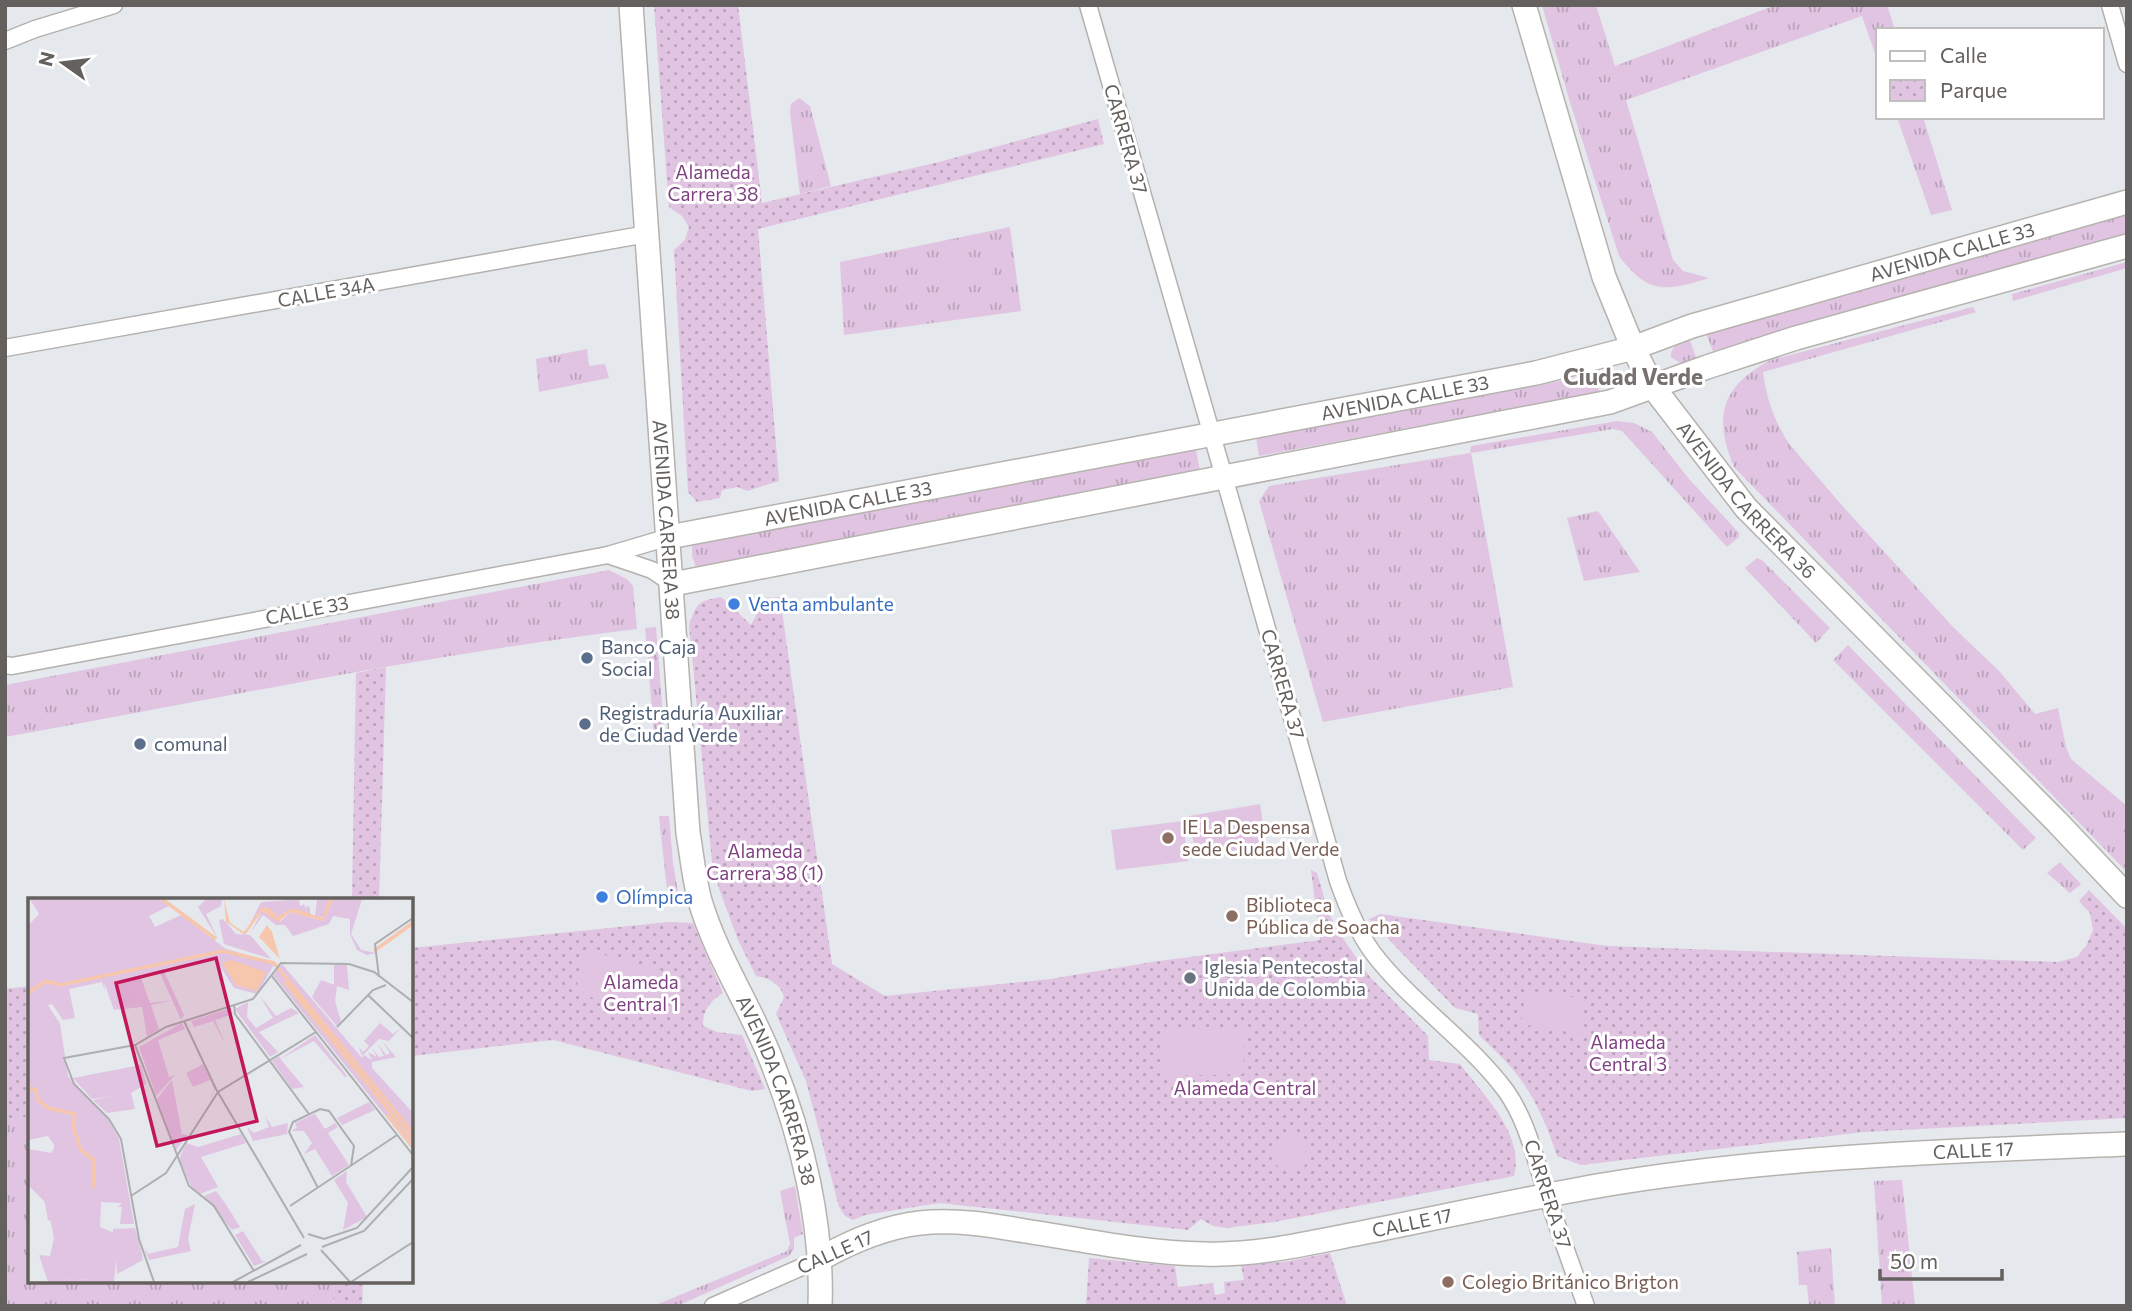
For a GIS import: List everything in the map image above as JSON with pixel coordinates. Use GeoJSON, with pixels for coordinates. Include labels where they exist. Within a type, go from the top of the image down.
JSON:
{"type":"FeatureCollection","features":[{"type":"Feature","properties":{"kind":"main road","name":"AVENIDA CARRERA 38"},"geometry":{"type":"LineString","coordinates":[[631,5],[673,584],[688,833],[701,904],[724,963],[772,1061],[803,1159],[820,1259],[820,1306]]}},
{"type":"Feature","properties":{"kind":"main road","name":"AVENIDA CARRERA 36"},"geometry":{"type":"LineString","coordinates":[[1524,5],[1604,277],[1633,348],[1653,387],[1746,508],[2058,823],[2127,897]]}},
{"type":"Feature","properties":{"kind":"main road","name":"AVENIDA CALLE 33"},"geometry":{"type":"LineString","coordinates":[[669,537],[1536,373],[1633,348],[1692,326],[2127,202]]}},
{"type":"Feature","properties":{"kind":"main road"},"geometry":{"type":"LineString","coordinates":[[673,584],[1610,402],[1796,338],[2127,246]]}},
{"type":"Feature","properties":{"kind":"main road","name":"CALLE 17"},"geometry":{"type":"LineString","coordinates":[[820,1259],[891,1228],[918,1223],[950,1222],[1169,1252],[1234,1254],[1296,1246],[1547,1195],[1676,1174],[1845,1156],[2127,1144]]}},
{"type":"Feature","properties":{"kind":"street"},"geometry":{"type":"LineString","coordinates":[[6,41],[35,29],[114,5]]}},
{"type":"Feature","properties":{"kind":"street","name":"CARRERA 37"},"geometry":{"type":"LineString","coordinates":[[1087,5],[1212,433],[1338,881],[1352,917],[1372,951],[1505,1090],[1526,1128],[1586,1306]]}},
{"type":"Feature","properties":{"kind":"street"},"geometry":{"type":"LineString","coordinates":[[2110,5],[2127,64]]}},
{"type":"Feature","properties":{"kind":"street","name":"CALLE 34A"},"geometry":{"type":"LineString","coordinates":[[5,348],[647,234]]}},
{"type":"Feature","properties":{"kind":"street","name":"CALLE 33"},"geometry":{"type":"LineString","coordinates":[[5,665],[608,555],[669,537]]}},
{"type":"Feature","properties":{"kind":"street","name":"CALLE 33"},"geometry":{"type":"LineString","coordinates":[[608,555],[652,570],[673,584]]}},
{"type":"Feature","properties":{"kind":"street","name":"CALLE 17"},"geometry":{"type":"LineString","coordinates":[[713,1306],[820,1259]]}},
{"type":"Feature","properties":{"kind":"green space","name":"Alameda Carrera 38"},"geometry":{"type":"Polygon","coordinates":[[[654,5],[738,5],[762,203],[939,162],[1098,119],[1104,144],[758,229],[779,481],[747,491],[738,487],[722,490],[720,498],[697,502],[688,492],[674,250],[685,240],[689,227],[682,216],[669,207],[654,5]]]}},
{"type":"Feature","properties":{"kind":"green space"},"geometry":{"type":"Polygon","coordinates":[[[1542,5],[1596,5],[1615,66],[1776,5],[1887,5],[1894,28],[1876,28],[1876,56],[1862,16],[1626,100],[1673,260],[1683,271],[1709,278],[1680,286],[1658,286],[1649,283],[1629,268],[1619,256],[1542,5]]]}},
{"type":"Feature","properties":{"kind":"green space"},"geometry":{"type":"Polygon","coordinates":[[[799,98],[810,106],[831,186],[800,194],[790,112],[791,104],[799,98]]]}},
{"type":"Feature","properties":{"kind":"green space"},"geometry":{"type":"Polygon","coordinates":[[[1898,119],[1924,119],[1952,210],[1931,215],[1898,119]]]}},
{"type":"Feature","properties":{"kind":"green space"},"geometry":{"type":"Polygon","coordinates":[[[2127,212],[2127,234],[1714,354],[1706,333],[2127,212]]]}},
{"type":"Feature","properties":{"kind":"green space"},"geometry":{"type":"Polygon","coordinates":[[[1010,227],[1021,311],[844,335],[840,262],[1010,227]]]}},
{"type":"Feature","properties":{"kind":"green space"},"geometry":{"type":"Polygon","coordinates":[[[992,261],[993,281],[944,284],[944,266],[992,261]]]}},
{"type":"Feature","properties":{"kind":"green space"},"geometry":{"type":"Polygon","coordinates":[[[2127,262],[2127,268],[2013,301],[2012,294],[2127,262]]]}},
{"type":"Feature","properties":{"kind":"green space"},"geometry":{"type":"Polygon","coordinates":[[[1973,307],[1976,312],[1763,372],[1766,391],[1780,428],[1790,445],[1953,627],[2000,672],[2035,714],[2058,708],[2071,759],[2127,806],[2127,872],[1734,467],[1728,449],[1723,418],[1732,392],[1754,370],[1771,360],[1973,307]]]}},
{"type":"Feature","properties":{"kind":"green space"},"geometry":{"type":"Polygon","coordinates":[[[1689,338],[1697,360],[1683,365],[1671,357],[1671,353],[1677,345],[1689,338]]]}},
{"type":"Feature","properties":{"kind":"green space"},"geometry":{"type":"Polygon","coordinates":[[[587,349],[589,366],[605,364],[609,378],[539,392],[536,359],[587,349]]]}},
{"type":"Feature","properties":{"kind":"green space"},"geometry":{"type":"Polygon","coordinates":[[[1592,375],[1600,392],[1259,456],[1256,437],[1592,375]]]}},
{"type":"Feature","properties":{"kind":"green space"},"geometry":{"type":"Polygon","coordinates":[[[1617,421],[1634,423],[1652,432],[1689,479],[1739,533],[1739,537],[1727,547],[1622,431],[1613,429],[1471,453],[1513,687],[1323,722],[1259,501],[1269,486],[1470,453],[1471,446],[1617,421]]]}},
{"type":"Feature","properties":{"kind":"green space"},"geometry":{"type":"Polygon","coordinates":[[[1195,446],[1200,471],[696,567],[692,556],[692,542],[1195,446]]]}},
{"type":"Feature","properties":{"kind":"green space"},"geometry":{"type":"Polygon","coordinates":[[[1598,511],[1640,572],[1584,581],[1567,518],[1598,511]]]}},
{"type":"Feature","properties":{"kind":"green space"},"geometry":{"type":"Polygon","coordinates":[[[1757,558],[1830,628],[1816,643],[1745,568],[1757,558]]]}},
{"type":"Feature","properties":{"kind":"green space"},"geometry":{"type":"Polygon","coordinates":[[[609,570],[627,579],[633,586],[637,629],[321,678],[5,737],[5,685],[609,570]]]}},
{"type":"Feature","properties":{"kind":"green space","name":"Alameda Central"},"geometry":{"type":"Polygon","coordinates":[[[721,597],[751,625],[765,598],[780,597],[832,964],[885,996],[1050,979],[1152,962],[1320,940],[1311,870],[1317,873],[1329,914],[1370,977],[1428,1036],[1429,1060],[1460,1064],[1500,1116],[1513,1145],[1516,1160],[1514,1176],[1274,1222],[1226,1228],[1213,1226],[1201,1219],[1188,1230],[939,1203],[865,1215],[853,1220],[845,1216],[839,1207],[806,1081],[776,1014],[784,997],[773,982],[756,976],[738,940],[713,872],[689,625],[699,604],[721,597]]]}},
{"type":"Feature","properties":{"kind":"green space"},"geometry":{"type":"Polygon","coordinates":[[[656,627],[665,742],[655,744],[645,628],[656,627]]]}},
{"type":"Feature","properties":{"kind":"green space"},"geometry":{"type":"Polygon","coordinates":[[[1848,645],[2036,838],[2023,850],[1833,660],[1848,645]]]}},
{"type":"Feature","properties":{"kind":"green space"},"geometry":{"type":"Polygon","coordinates":[[[386,667],[379,898],[352,898],[356,673],[386,667]]]}},
{"type":"Feature","properties":{"kind":"green space"},"geometry":{"type":"Polygon","coordinates":[[[1260,804],[1266,845],[1196,857],[1189,816],[1260,804]]]}},
{"type":"Feature","properties":{"kind":"green space"},"geometry":{"type":"Polygon","coordinates":[[[659,816],[669,816],[679,898],[668,899],[659,816]]]}},
{"type":"Feature","properties":{"kind":"green space"},"geometry":{"type":"Polygon","coordinates":[[[1183,821],[1188,861],[1116,870],[1111,830],[1183,821]]]}},
{"type":"Feature","properties":{"kind":"green space"},"geometry":{"type":"Polygon","coordinates":[[[2060,862],[2081,884],[2070,893],[2047,873],[2060,862]]]}},
{"type":"Feature","properties":{"kind":"green space","name":"Alameda Central 3"},"geometry":{"type":"Polygon","coordinates":[[[2089,890],[2127,929],[2127,1118],[1864,1132],[1581,1165],[1557,1156],[1530,1094],[1509,1065],[1479,1035],[1478,1014],[1455,1008],[1369,919],[1380,914],[1607,946],[2058,962],[2077,957],[2086,946],[2093,930],[2090,913],[2079,901],[2089,890]]]}},
{"type":"Feature","properties":{"kind":"green space","name":"Alameda Central 1"},"geometry":{"type":"Polygon","coordinates":[[[669,922],[693,923],[723,993],[708,1006],[703,1026],[717,1032],[742,1035],[765,1089],[752,1091],[553,1040],[413,1056],[413,948],[669,922]]]}},
{"type":"Feature","properties":{"kind":"green space"},"geometry":{"type":"Polygon","coordinates":[[[586,950],[661,970],[650,1013],[575,993],[586,950]]]}},
{"type":"Feature","properties":{"kind":"green space"},"geometry":{"type":"Polygon","coordinates":[[[28,986],[28,1117],[5,1119],[5,989],[28,986]]]}},
{"type":"Feature","properties":{"kind":"green space"},"geometry":{"type":"Polygon","coordinates":[[[1526,990],[1585,999],[1580,1034],[1521,1024],[1526,990]]]}},
{"type":"Feature","properties":{"kind":"green space"},"geometry":{"type":"Polygon","coordinates":[[[1244,1029],[1243,1074],[1163,1076],[1164,1030],[1244,1029]]]}},
{"type":"Feature","properties":{"kind":"green space"},"geometry":{"type":"Polygon","coordinates":[[[28,1117],[28,1283],[334,1283],[333,1306],[5,1306],[5,1119],[28,1117]]]}},
{"type":"Feature","properties":{"kind":"green space"},"geometry":{"type":"Polygon","coordinates":[[[1291,1136],[1304,1141],[1309,1154],[1304,1167],[1291,1172],[1278,1167],[1273,1154],[1278,1141],[1291,1136]]]}},
{"type":"Feature","properties":{"kind":"green space"},"geometry":{"type":"Polygon","coordinates":[[[1902,1180],[1915,1306],[1882,1306],[1874,1181],[1902,1180]]]}},
{"type":"Feature","properties":{"kind":"green space"},"geometry":{"type":"Polygon","coordinates":[[[795,1186],[803,1234],[794,1238],[794,1249],[789,1256],[677,1306],[653,1306],[787,1251],[790,1244],[780,1191],[795,1186]]]}},
{"type":"Feature","properties":{"kind":"green space"},"geometry":{"type":"Polygon","coordinates":[[[1831,1248],[1835,1306],[1809,1306],[1807,1285],[1799,1285],[1797,1252],[1831,1248]]]}},
{"type":"Feature","properties":{"kind":"green space"},"geometry":{"type":"Polygon","coordinates":[[[1330,1253],[1347,1306],[1086,1306],[1089,1258],[1175,1266],[1178,1287],[1213,1283],[1215,1295],[1225,1293],[1224,1282],[1244,1280],[1241,1265],[1284,1262],[1330,1253]]]}},
{"type":"Feature","properties":{"kind":"green space"},"geometry":{"type":"Polygon","coordinates":[[[334,1283],[363,1283],[362,1306],[333,1306],[334,1283]]]}},
{"type":"Feature","properties":{"kind":"place","name":"Venta ambulante"},"geometry":{"type":"Point","coordinates":[734,604]}},
{"type":"Feature","properties":{"kind":"place","name":"Banco Caja Social"},"geometry":{"type":"Point","coordinates":[587,658]}},
{"type":"Feature","properties":{"kind":"place","name":"Registraduría Auxiliar de Ciudad Verde"},"geometry":{"type":"Point","coordinates":[585,724]}},
{"type":"Feature","properties":{"kind":"place","name":"comunal"},"geometry":{"type":"Point","coordinates":[140,744]}},
{"type":"Feature","properties":{"kind":"place","name":"IE La Despensa sede Ciudad Verde"},"geometry":{"type":"Point","coordinates":[1168,838]}},
{"type":"Feature","properties":{"kind":"place","name":"Olímpica"},"geometry":{"type":"Point","coordinates":[602,897]}},
{"type":"Feature","properties":{"kind":"place","name":"Biblioteca Pública de Soacha"},"geometry":{"type":"Point","coordinates":[1232,916]}},
{"type":"Feature","properties":{"kind":"place","name":"Iglesia Pentecostal Unida de Colombia"},"geometry":{"type":"Point","coordinates":[1190,978]}},
{"type":"Feature","properties":{"kind":"place","name":"Colegio Británico Brigton"},"geometry":{"type":"Point","coordinates":[1448,1282]}},
{"type":"Feature","properties":{"kind":"district","name":"Ciudad Verde"},"geometry":{"type":"Point","coordinates":[1633,377]}},
{"type":"Feature","properties":{"kind":"park label","name":"Alameda Carrera 38 (1)"},"geometry":{"type":"Point","coordinates":[765,862]}}]}
